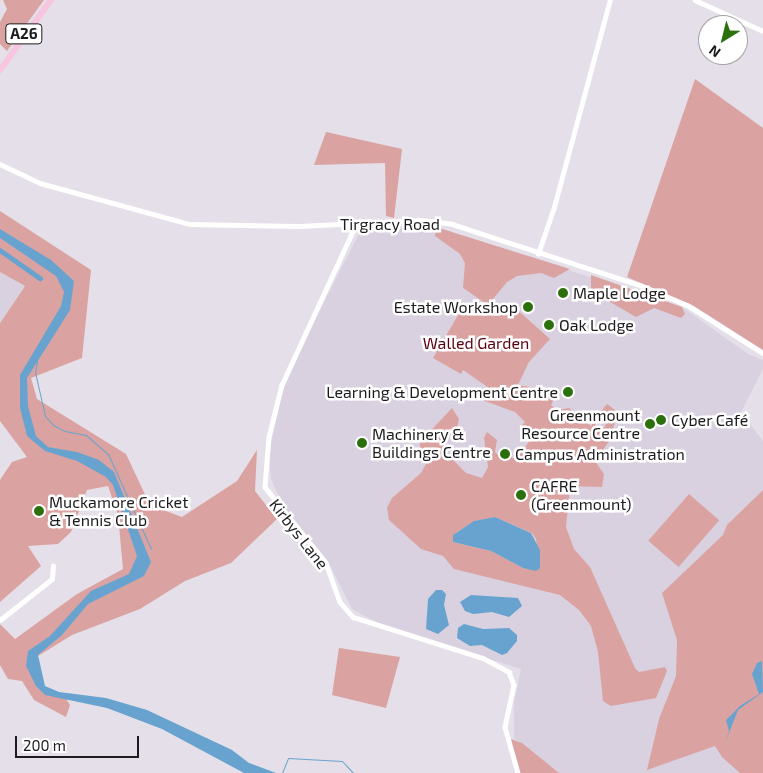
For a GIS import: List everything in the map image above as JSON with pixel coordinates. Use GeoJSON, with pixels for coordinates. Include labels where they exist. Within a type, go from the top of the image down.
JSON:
{"type":"FeatureCollection","features":[{"type":"Feature","properties":{"kind":"highway","name":"A26"},"geometry":{"type":"LineString","coordinates":[[0,70],[51,0]]}},
{"type":"Feature","properties":{"kind":"street"},"geometry":{"type":"LineString","coordinates":[[538,254],[554,207],[610,0]]}},
{"type":"Feature","properties":{"kind":"street"},"geometry":{"type":"LineString","coordinates":[[695,0],[763,32]]}},
{"type":"Feature","properties":{"kind":"street","name":"Tirgracy Road"},"geometry":{"type":"LineString","coordinates":[[0,164],[40,183],[190,224],[435,221],[640,285],[678,301],[763,353]]}},
{"type":"Feature","properties":{"kind":"street","name":"Kirbys Lane"},"geometry":{"type":"LineString","coordinates":[[358,223],[282,385],[269,437],[265,487],[326,563],[340,602],[353,617],[483,658],[509,672],[514,686],[506,731],[518,773]]}},
{"type":"Feature","properties":{"kind":"street"},"geometry":{"type":"LineString","coordinates":[[0,620],[52,579],[53,566]]}},
{"type":"Feature","properties":{"kind":"shaded area","name":"CAFRE (Greenmount)"},"geometry":{"type":"Polygon","coordinates":[[[433,226],[682,307],[748,354],[763,360],[763,369],[741,412],[763,441],[763,773],[520,773],[510,739],[514,739],[514,703],[521,669],[382,625],[352,609],[328,561],[285,510],[271,479],[269,452],[286,376],[362,228],[433,226]]]}},
{"type":"Feature","properties":{"kind":"shaded area"},"geometry":{"type":"Polygon","coordinates":[[[0,272],[25,285],[0,323],[0,272]]]}},
{"type":"Feature","properties":{"kind":"green space"},"geometry":{"type":"Polygon","coordinates":[[[3,0],[44,0],[7,51],[0,44],[0,22],[7,9],[3,0]]]}},
{"type":"Feature","properties":{"kind":"green space"},"geometry":{"type":"Polygon","coordinates":[[[695,79],[763,128],[763,350],[694,306],[627,277],[695,79]]]}},
{"type":"Feature","properties":{"kind":"green space"},"geometry":{"type":"Polygon","coordinates":[[[326,132],[402,149],[394,218],[386,216],[385,163],[314,165],[326,132]]]}},
{"type":"Feature","properties":{"kind":"green space"},"geometry":{"type":"Polygon","coordinates":[[[0,211],[91,270],[82,358],[31,378],[37,399],[126,454],[150,505],[182,517],[237,481],[257,450],[255,491],[277,519],[231,563],[185,581],[140,609],[72,635],[38,656],[34,661],[41,687],[65,697],[70,705],[66,717],[34,700],[22,681],[8,679],[0,665],[0,624],[15,639],[77,594],[123,569],[118,515],[108,486],[87,490],[71,532],[58,544],[28,546],[41,566],[0,602],[0,480],[12,462],[27,457],[0,421],[0,323],[25,286],[0,272],[0,211]]]}},
{"type":"Feature","properties":{"kind":"green space"},"geometry":{"type":"Polygon","coordinates":[[[436,227],[570,269],[554,278],[541,273],[517,276],[507,282],[488,305],[463,288],[465,263],[460,254],[435,236],[436,227]]]}},
{"type":"Feature","properties":{"kind":"green space"},"geometry":{"type":"Polygon","coordinates":[[[591,275],[682,307],[685,314],[681,318],[654,308],[636,317],[591,291],[591,275]]]}},
{"type":"Feature","properties":{"kind":"green space","name":"Walled Garden"},"geometry":{"type":"Polygon","coordinates":[[[465,303],[483,314],[498,316],[512,305],[550,339],[529,362],[518,385],[548,390],[556,395],[551,405],[557,410],[569,408],[591,426],[593,423],[602,430],[606,425],[596,417],[607,404],[618,412],[613,429],[617,438],[610,440],[595,461],[604,474],[602,487],[570,486],[566,527],[574,549],[590,567],[635,668],[639,672],[665,667],[667,671],[656,698],[611,706],[603,701],[598,652],[591,626],[579,610],[560,595],[454,569],[443,556],[421,549],[389,520],[387,508],[392,498],[421,473],[428,460],[420,453],[420,442],[452,408],[459,419],[457,428],[442,442],[450,457],[466,473],[482,478],[488,467],[484,438],[487,432],[497,440],[495,452],[505,462],[510,456],[516,460],[533,436],[521,426],[525,422],[515,412],[485,401],[472,388],[486,394],[489,388],[463,370],[461,374],[433,358],[465,303]],[[495,517],[475,521],[457,532],[453,542],[491,551],[523,568],[540,568],[536,539],[532,533],[495,517]]]}},
{"type":"Feature","properties":{"kind":"green space"},"geometry":{"type":"Polygon","coordinates":[[[763,490],[763,773],[740,773],[722,757],[715,746],[647,770],[659,719],[676,676],[677,640],[662,593],[723,535],[727,525],[763,490]]]}},
{"type":"Feature","properties":{"kind":"green space"},"geometry":{"type":"Polygon","coordinates":[[[689,494],[719,520],[679,567],[648,541],[689,494]]]}},
{"type":"Feature","properties":{"kind":"green space"},"geometry":{"type":"Polygon","coordinates":[[[339,648],[400,657],[386,708],[332,695],[339,648]]]}},
{"type":"Feature","properties":{"kind":"green space"},"geometry":{"type":"Polygon","coordinates":[[[510,739],[522,743],[559,773],[520,773],[510,739]]]}},
{"type":"Feature","properties":{"kind":"water"},"geometry":{"type":"Polygon","coordinates":[[[0,229],[51,260],[74,281],[70,310],[27,378],[28,406],[36,436],[48,447],[77,452],[99,460],[114,472],[151,562],[144,576],[88,604],[62,635],[38,655],[45,686],[59,692],[106,698],[147,710],[232,750],[249,763],[276,773],[244,773],[162,729],[107,708],[45,695],[36,686],[26,666],[28,651],[50,636],[91,591],[129,574],[137,556],[113,485],[106,477],[77,461],[45,451],[27,436],[20,408],[20,375],[61,306],[64,292],[56,276],[0,238],[0,229]]]}},
{"type":"Feature","properties":{"kind":"water"},"geometry":{"type":"Polygon","coordinates":[[[495,517],[531,533],[540,550],[540,568],[536,571],[523,568],[491,551],[453,542],[453,535],[474,521],[495,517]]]}},
{"type":"Feature","properties":{"kind":"water"},"geometry":{"type":"Polygon","coordinates":[[[436,590],[442,590],[446,594],[444,605],[449,625],[438,634],[426,629],[428,599],[436,590]]]}},
{"type":"Feature","properties":{"kind":"water"},"geometry":{"type":"Polygon","coordinates":[[[471,595],[518,598],[522,606],[509,617],[492,612],[473,614],[465,611],[460,602],[471,595]]]}},
{"type":"Feature","properties":{"kind":"water"},"geometry":{"type":"Polygon","coordinates":[[[464,624],[483,629],[509,628],[517,635],[517,641],[507,653],[502,655],[482,645],[470,646],[457,638],[458,628],[464,624]]]}},
{"type":"Feature","properties":{"kind":"water"},"geometry":{"type":"Polygon","coordinates":[[[762,661],[763,692],[738,710],[725,743],[729,731],[726,720],[740,706],[759,694],[752,674],[757,663],[762,661]]]}},
{"type":"Feature","properties":{"kind":"waterway"},"geometry":{"type":"LineString","coordinates":[[0,250],[40,278]]}},
{"type":"Feature","properties":{"kind":"waterway"},"geometry":{"type":"LineString","coordinates":[[37,361],[35,372],[45,416],[53,425],[65,431],[86,435],[108,454],[151,549]]}},
{"type":"Feature","properties":{"kind":"waterway"},"geometry":{"type":"LineString","coordinates":[[282,773],[288,758],[342,761],[353,773]]}},
{"type":"Feature","properties":{"kind":"place","name":"Maple Lodge"},"geometry":{"type":"Point","coordinates":[563,293]}},
{"type":"Feature","properties":{"kind":"place","name":"Estate Workshop"},"geometry":{"type":"Point","coordinates":[528,307]}},
{"type":"Feature","properties":{"kind":"place","name":"Oak Lodge"},"geometry":{"type":"Point","coordinates":[549,325]}},
{"type":"Feature","properties":{"kind":"place","name":"Learning & Development Centre"},"geometry":{"type":"Point","coordinates":[568,392]}},
{"type":"Feature","properties":{"kind":"place","name":"Cyber Café"},"geometry":{"type":"Point","coordinates":[661,420]}},
{"type":"Feature","properties":{"kind":"place","name":"Greenmount Resource Centre"},"geometry":{"type":"Point","coordinates":[650,424]}},
{"type":"Feature","properties":{"kind":"place","name":"Machinery & Buildings Centre"},"geometry":{"type":"Point","coordinates":[362,443]}},
{"type":"Feature","properties":{"kind":"place","name":"Campus Administration"},"geometry":{"type":"Point","coordinates":[505,454]}},
{"type":"Feature","properties":{"kind":"place","name":"CAFRE (Greenmount)"},"geometry":{"type":"Point","coordinates":[521,495]}},
{"type":"Feature","properties":{"kind":"place","name":"Muckamore Cricket & Tennis Club"},"geometry":{"type":"Point","coordinates":[39,511]}}]}
